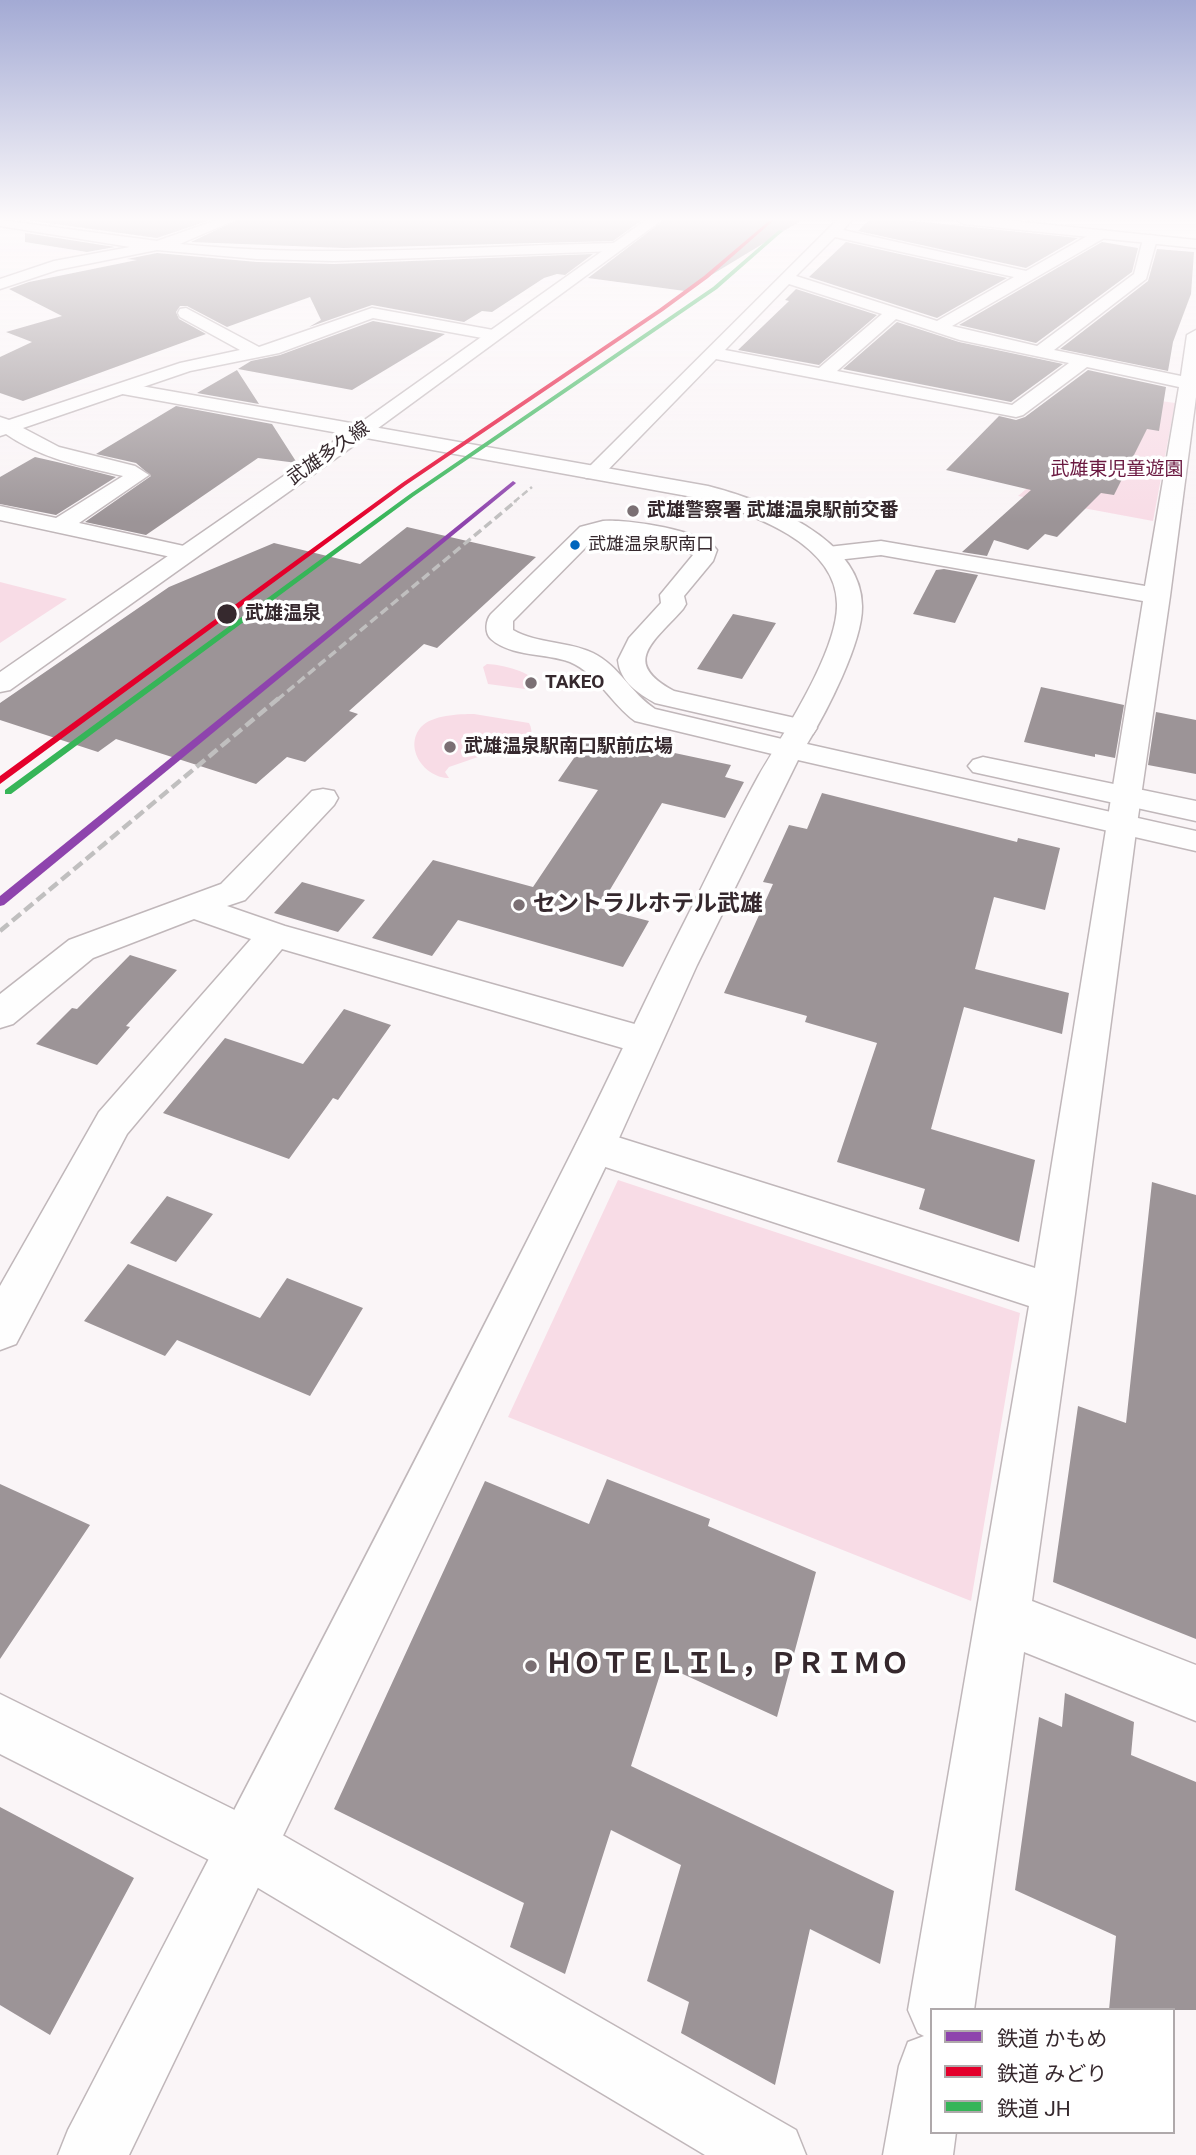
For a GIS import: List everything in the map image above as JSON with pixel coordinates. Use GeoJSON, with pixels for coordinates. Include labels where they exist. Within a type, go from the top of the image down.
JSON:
{"type":"FeatureCollection","features":[{"type":"Feature","properties":{"kind":"street"},"geometry":{"type":"LineString","coordinates":[[200,321],[258,353]]}},
{"type":"Feature","properties":{"kind":"street"},"geometry":{"type":"LineString","coordinates":[[3,427],[186,368],[258,353],[350,321]]}},
{"type":"Feature","properties":{"kind":"street"},"geometry":{"type":"LineString","coordinates":[[414,321],[493,335]]}},
{"type":"Feature","properties":{"kind":"street","name":"武雄多久線"},"geometry":{"type":"LineString","coordinates":[[4,677],[363,430],[513,321]]}},
{"type":"Feature","properties":{"kind":"street"},"geometry":{"type":"LineString","coordinates":[[593,474],[745,321]]}},
{"type":"Feature","properties":{"kind":"street"},"geometry":{"type":"LineString","coordinates":[[824,373],[884,321]]}},
{"type":"Feature","properties":{"kind":"street"},"geometry":{"type":"LineString","coordinates":[[913,321],[1040,352],[1192,384]]}},
{"type":"Feature","properties":{"kind":"street"},"geometry":{"type":"LineString","coordinates":[[937,328],[950,321]]}},
{"type":"Feature","properties":{"kind":"street"},"geometry":{"type":"LineString","coordinates":[[1040,352],[1082,321]]}},
{"type":"Feature","properties":{"kind":"street"},"geometry":{"type":"LineString","coordinates":[[941,2008],[1004,1617],[1124,810],[1192,384],[1196,335]]}},
{"type":"Feature","properties":{"kind":"street"},"geometry":{"type":"LineString","coordinates":[[713,353],[1016,411],[1084,361]]}},
{"type":"Feature","properties":{"kind":"street"},"geometry":{"type":"LineString","coordinates":[[93,2155],[244,1846],[595,1147],[643,1040],[796,738],[849,621],[848,590],[828,554],[793,528],[739,503],[697,490],[593,474],[363,430],[124,389]]}},
{"type":"Feature","properties":{"kind":"street"},"geometry":{"type":"LineString","coordinates":[[3,427],[41,449],[80,461],[136,472],[138,475],[60,526]]}},
{"type":"Feature","properties":{"kind":"street"},"geometry":{"type":"LineString","coordinates":[[0,513],[185,553]]}},
{"type":"Feature","properties":{"kind":"street"},"geometry":{"type":"LineString","coordinates":[[796,738],[665,698],[645,686],[632,670],[631,660],[638,644],[674,604],[672,596],[705,555],[705,550],[691,542],[619,527],[598,528],[588,532],[500,619],[500,633],[508,638],[580,658],[593,665],[629,705],[645,715],[796,738],[1124,810],[1196,841]]}},
{"type":"Feature","properties":{"kind":"street"},"geometry":{"type":"LineString","coordinates":[[828,554],[881,548],[1158,596]]}},
{"type":"Feature","properties":{"kind":"street"},"geometry":{"type":"LineString","coordinates":[[0,1014],[81,949],[233,892],[323,798]]}},
{"type":"Feature","properties":{"kind":"street"},"geometry":{"type":"LineString","coordinates":[[1124,810],[1196,811]]}},
{"type":"Feature","properties":{"kind":"street"},"geometry":{"type":"LineString","coordinates":[[193,907],[275,935],[643,1040]]}},
{"type":"Feature","properties":{"kind":"street"},"geometry":{"type":"LineString","coordinates":[[0,1329],[113,1123],[275,935]]}},
{"type":"Feature","properties":{"kind":"street"},"geometry":{"type":"LineString","coordinates":[[595,1147],[1053,1294]]}},
{"type":"Feature","properties":{"kind":"street"},"geometry":{"type":"LineString","coordinates":[[1004,1617],[1196,1693]]}},
{"type":"Feature","properties":{"kind":"street"},"geometry":{"type":"LineString","coordinates":[[0,1723],[244,1846],[771,2155]]}},
{"type":"Feature","properties":{"kind":"street"},"geometry":{"type":"LineString","coordinates":[[918,2155],[930,2079]]}},
{"type":"Feature","properties":{"kind":"green space","name":"武雄東児童遊園"},"geometry":{"type":"Polygon","coordinates":[[[1133,397],[1175,403],[1153,521],[1018,496],[1133,397]]]}},
{"type":"Feature","properties":{"kind":"green space"},"geometry":{"type":"Polygon","coordinates":[[[0,582],[67,599],[0,643],[0,582]]]}},
{"type":"Feature","properties":{"kind":"green space"},"geometry":{"type":"Polygon","coordinates":[[[487,664],[523,672],[539,685],[525,689],[488,684],[483,667],[487,664]]]}},
{"type":"Feature","properties":{"kind":"green space"},"geometry":{"type":"Polygon","coordinates":[[[474,714],[529,723],[532,734],[525,751],[520,746],[510,746],[449,767],[445,772],[449,778],[432,773],[419,760],[414,744],[421,727],[439,718],[474,714]]]}},
{"type":"Feature","properties":{"kind":"green space"},"geometry":{"type":"Polygon","coordinates":[[[618,1180],[1020,1313],[971,1601],[508,1417],[618,1180]]]}},
{"type":"Feature","properties":{"kind":"building"},"geometry":{"type":"Polygon","coordinates":[[[46,321],[182,321],[206,334],[23,401],[0,393],[0,357],[32,342],[6,332],[46,321]]]}},
{"type":"Feature","properties":{"kind":"building"},"geometry":{"type":"Polygon","coordinates":[[[215,321],[245,321],[227,327],[215,321]]]}},
{"type":"Feature","properties":{"kind":"building"},"geometry":{"type":"Polygon","coordinates":[[[373,321],[445,334],[352,390],[238,369],[251,361],[280,355],[373,321]]]}},
{"type":"Feature","properties":{"kind":"building"},"geometry":{"type":"Polygon","coordinates":[[[769,321],[871,321],[819,365],[738,350],[769,321]]]}},
{"type":"Feature","properties":{"kind":"building"},"geometry":{"type":"Polygon","coordinates":[[[967,321],[1066,321],[1036,343],[959,325],[967,321]]]}},
{"type":"Feature","properties":{"kind":"building"},"geometry":{"type":"Polygon","coordinates":[[[1097,321],[1181,321],[1173,342],[1168,371],[1060,349],[1097,321]]]}},
{"type":"Feature","properties":{"kind":"building"},"geometry":{"type":"Polygon","coordinates":[[[897,322],[959,342],[1063,364],[1011,402],[843,369],[897,322]]]}},
{"type":"Feature","properties":{"kind":"building"},"geometry":{"type":"Polygon","coordinates":[[[237,370],[259,404],[197,393],[237,370]]]}},
{"type":"Feature","properties":{"kind":"building"},"geometry":{"type":"Polygon","coordinates":[[[1088,370],[1166,387],[1159,431],[1147,429],[1114,495],[1101,493],[1057,537],[1045,534],[1028,550],[994,540],[987,556],[962,552],[1031,490],[946,470],[999,416],[1016,420],[1025,417],[1088,370]]]}},
{"type":"Feature","properties":{"kind":"building"},"geometry":{"type":"Polygon","coordinates":[[[176,406],[272,424],[297,463],[258,458],[146,535],[85,522],[151,476],[136,463],[96,454],[176,406]]]}},
{"type":"Feature","properties":{"kind":"building"},"geometry":{"type":"Polygon","coordinates":[[[35,457],[116,477],[56,515],[0,504],[0,477],[35,457]]]}},
{"type":"Feature","properties":{"kind":"building"},"geometry":{"type":"Polygon","coordinates":[[[407,527],[536,557],[437,648],[424,644],[349,711],[358,714],[305,762],[287,757],[256,784],[116,739],[98,752],[0,720],[0,703],[169,587],[274,543],[360,564],[407,527]]]}},
{"type":"Feature","properties":{"kind":"building"},"geometry":{"type":"Polygon","coordinates":[[[936,570],[978,575],[955,623],[913,614],[936,570]]]}},
{"type":"Feature","properties":{"kind":"building"},"geometry":{"type":"Polygon","coordinates":[[[733,614],[776,623],[742,679],[697,669],[733,614]]]}},
{"type":"Feature","properties":{"kind":"building"},"geometry":{"type":"Polygon","coordinates":[[[1041,687],[1124,705],[1115,758],[1095,754],[1095,757],[1024,742],[1041,687]]]}},
{"type":"Feature","properties":{"kind":"building"},"geometry":{"type":"Polygon","coordinates":[[[1156,712],[1196,720],[1196,774],[1148,765],[1156,712]]]}},
{"type":"Feature","properties":{"kind":"building"},"geometry":{"type":"Polygon","coordinates":[[[590,735],[731,765],[725,777],[744,782],[725,818],[662,803],[599,908],[649,921],[623,967],[458,920],[432,956],[372,938],[433,860],[533,887],[598,790],[558,781],[590,735]]]}},
{"type":"Feature","properties":{"kind":"building"},"geometry":{"type":"Polygon","coordinates":[[[822,793],[1017,842],[1018,838],[1060,848],[1045,910],[994,897],[975,969],[1069,993],[1062,1034],[964,1007],[931,1129],[1035,1160],[1019,1242],[919,1209],[925,1189],[837,1162],[877,1043],[805,1022],[807,1016],[724,993],[773,884],[763,882],[789,825],[807,829],[822,793]]]}},
{"type":"Feature","properties":{"kind":"building"},"geometry":{"type":"Polygon","coordinates":[[[302,882],[365,900],[338,932],[274,913],[302,882]]]}},
{"type":"Feature","properties":{"kind":"building"},"geometry":{"type":"Polygon","coordinates":[[[130,955],[177,970],[126,1026],[130,1027],[97,1065],[36,1044],[72,1008],[77,1009],[130,955]]]}},
{"type":"Feature","properties":{"kind":"building"},"geometry":{"type":"Polygon","coordinates":[[[344,1009],[391,1025],[338,1100],[333,1098],[289,1159],[163,1113],[225,1038],[303,1064],[344,1009]]]}},
{"type":"Feature","properties":{"kind":"building"},"geometry":{"type":"Polygon","coordinates":[[[1152,1182],[1196,1195],[1196,1639],[1053,1582],[1078,1406],[1126,1423],[1152,1182]]]}},
{"type":"Feature","properties":{"kind":"building"},"geometry":{"type":"Polygon","coordinates":[[[167,1196],[213,1214],[176,1262],[130,1243],[167,1196]]]}},
{"type":"Feature","properties":{"kind":"building"},"geometry":{"type":"Polygon","coordinates":[[[128,1264],[260,1318],[287,1278],[363,1308],[310,1396],[177,1340],[165,1356],[84,1321],[128,1264]]]}},
{"type":"Feature","properties":{"kind":"building","name":"ＨＯＴＥＬＩＬ，ＰＲＩＭＯ"},"geometry":{"type":"Polygon","coordinates":[[[607,1479],[710,1519],[708,1526],[816,1572],[777,1717],[663,1665],[631,1766],[894,1891],[880,1964],[810,1929],[775,2085],[681,2033],[689,2002],[647,1981],[681,1865],[611,1830],[565,1974],[510,1947],[524,1903],[334,1809],[485,1481],[589,1524],[607,1479]]]}},
{"type":"Feature","properties":{"kind":"building"},"geometry":{"type":"Polygon","coordinates":[[[0,1484],[90,1525],[0,1659],[0,1484]]]}},
{"type":"Feature","properties":{"kind":"building"},"geometry":{"type":"Polygon","coordinates":[[[1065,1693],[1134,1722],[1131,1755],[1196,1782],[1196,2010],[1109,2008],[1116,1936],[1015,1890],[1039,1717],[1062,1727],[1065,1693]]]}},
{"type":"Feature","properties":{"kind":"building"},"geometry":{"type":"Polygon","coordinates":[[[0,1807],[134,1878],[50,2035],[0,2005],[0,1807]]]}},
{"type":"Feature","properties":{"kind":"railway"},"geometry":{"type":"LineString","coordinates":[[514,502],[532,487]]}},
{"type":"Feature","properties":{"kind":"railway"},"geometry":{"type":"LineString","coordinates":[[277,700],[516,501]]}},
{"type":"Feature","properties":{"kind":"railway"},"geometry":{"type":"LineString","coordinates":[[0,931],[279,698]]}},
{"type":"Feature","properties":{"kind":"rail line","name":"みどり"},"geometry":{"type":"LineString","coordinates":[[0,781],[404,484],[645,321]]}},
{"type":"Feature","properties":{"kind":"rail line","name":"JH"},"geometry":{"type":"LineString","coordinates":[[8,792],[412,495],[670,321]]}},
{"type":"Feature","properties":{"kind":"rail line","name":"かもめ"},"geometry":{"type":"LineString","coordinates":[[0,902],[513,483]]}},
{"type":"Feature","properties":{"kind":"place","name":"武雄警察署 武雄温泉駅前交番"},"geometry":{"type":"Point","coordinates":[633,511]}},
{"type":"Feature","properties":{"kind":"place","name":"武雄温泉駅南口"},"geometry":{"type":"Point","coordinates":[575,545]}},
{"type":"Feature","properties":{"kind":"place","name":"武雄温泉"},"geometry":{"type":"Point","coordinates":[227,614]}},
{"type":"Feature","properties":{"kind":"place","name":"TAKEO"},"geometry":{"type":"Point","coordinates":[531,683]}},
{"type":"Feature","properties":{"kind":"place","name":"武雄温泉駅南口駅前広場"},"geometry":{"type":"Point","coordinates":[450,747]}},
{"type":"Feature","properties":{"kind":"place","name":"セントラルホテル武雄"},"geometry":{"type":"Point","coordinates":[519,905]}},
{"type":"Feature","properties":{"kind":"place","name":"ＨＯＴＥＬＩＬ，ＰＲＩＭＯ"},"geometry":{"type":"Point","coordinates":[531,1666]}}]}
